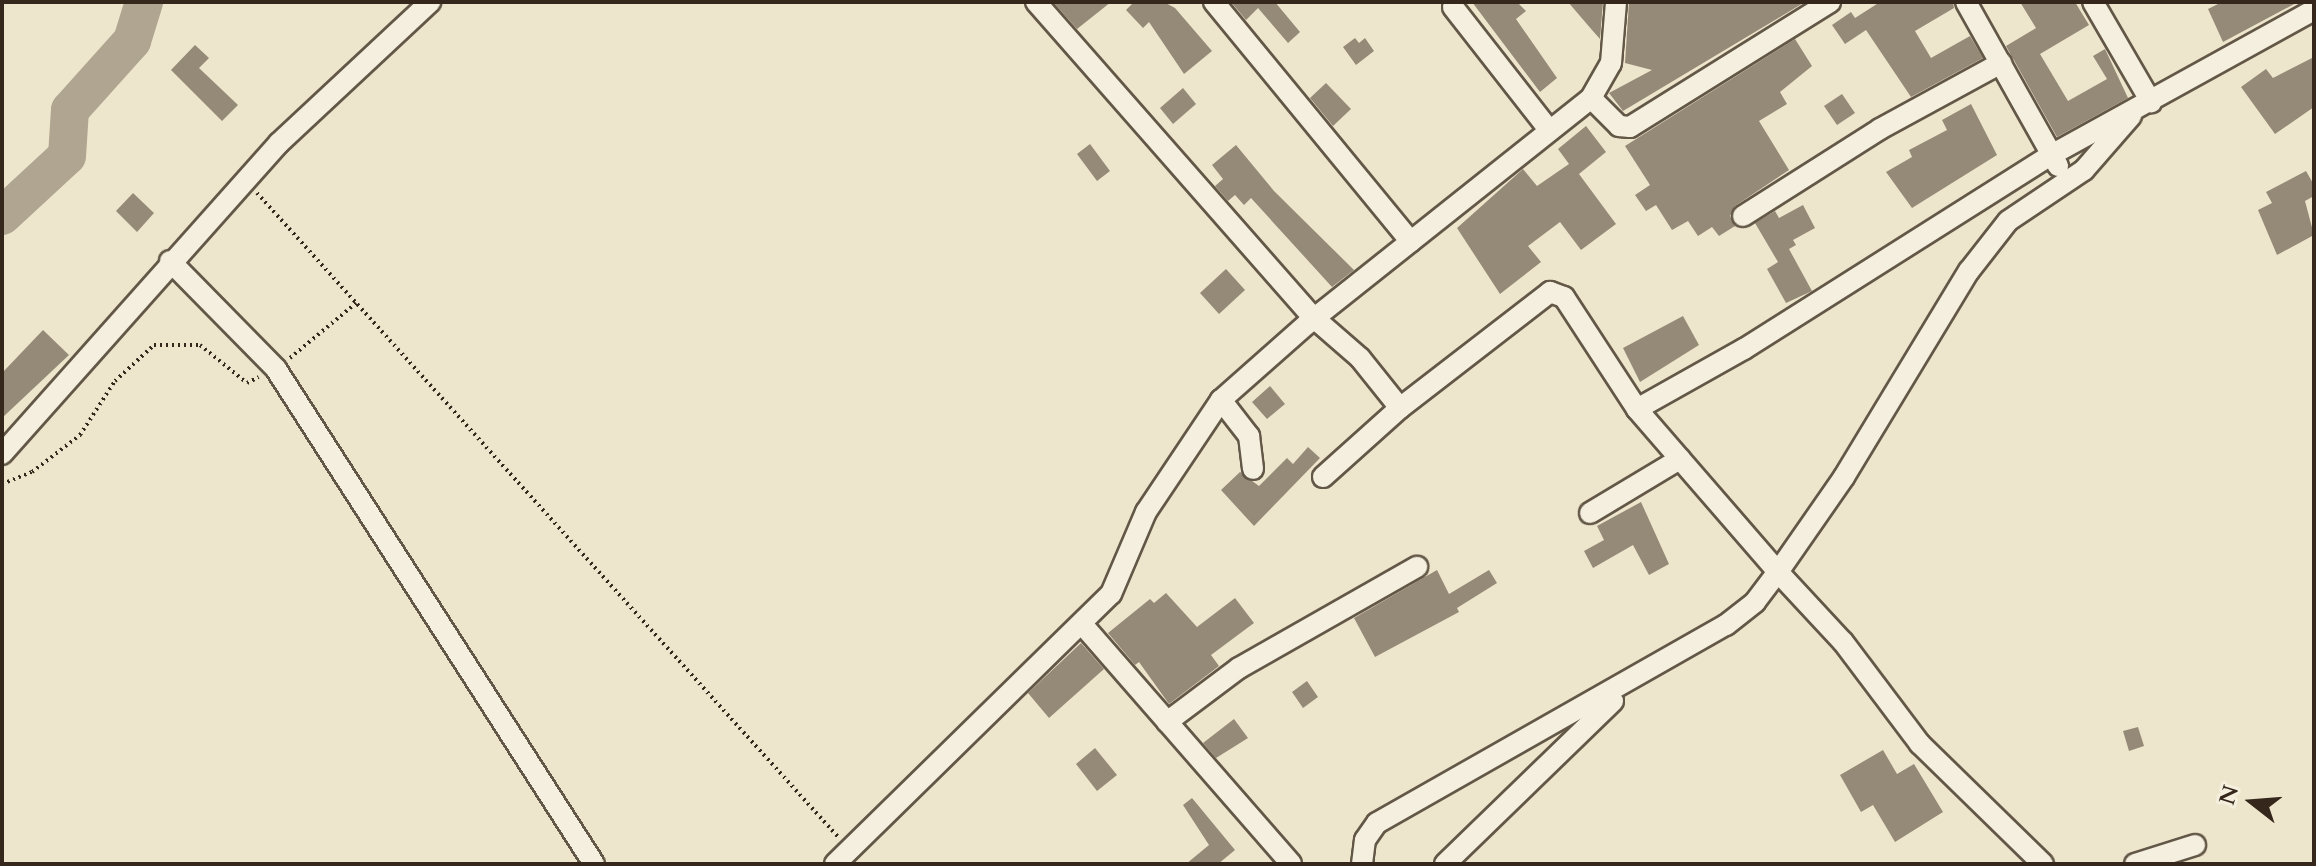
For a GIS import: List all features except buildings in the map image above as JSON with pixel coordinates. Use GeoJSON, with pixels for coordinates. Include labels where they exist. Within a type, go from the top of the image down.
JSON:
{"type":"FeatureCollection","features":[{"type":"Feature","properties":{"kind":"street"},"geometry":{"type":"LineString","coordinates":[[2,454],[170,261],[248,183],[279,143],[430,2]]}},
{"type":"Feature","properties":{"kind":"street"},"geometry":{"type":"LineString","coordinates":[[1036,2],[1314,318],[1360,358],[1400,408]]}},
{"type":"Feature","properties":{"kind":"street"},"geometry":{"type":"LineString","coordinates":[[1214,2],[1411,242]]}},
{"type":"Feature","properties":{"kind":"street"},"geometry":{"type":"LineString","coordinates":[[843,858],[1111,594],[1146,512],[1221,400],[1314,318],[1591,98],[1611,63],[1616,2]]}},
{"type":"Feature","properties":{"kind":"street"},"geometry":{"type":"LineString","coordinates":[[1591,98],[1619,126],[1630,127],[1830,2]]}},
{"type":"Feature","properties":{"kind":"street"},"geometry":{"type":"LineString","coordinates":[[1966,2],[2053,154],[2064,181]]}},
{"type":"Feature","properties":{"kind":"street"},"geometry":{"type":"LineString","coordinates":[[2093,2],[2151,102]]}},
{"type":"Feature","properties":{"kind":"street"},"geometry":{"type":"LineString","coordinates":[[1453,7],[1550,131]]}},
{"type":"Feature","properties":{"kind":"street"},"geometry":{"type":"LineString","coordinates":[[1637,409],[1744,349],[2053,154],[2133,114],[2314,10]]}},
{"type":"Feature","properties":{"kind":"street"},"geometry":{"type":"LineString","coordinates":[[1743,216],[1880,129],[2001,63]]}},
{"type":"Feature","properties":{"kind":"street"},"geometry":{"type":"LineString","coordinates":[[1362,864],[1365,840],[1377,823],[1633,682],[1726,625],[1755,602],[1844,477],[1969,271],[2008,221],[2111,144],[2133,114]]}},
{"type":"Feature","properties":{"kind":"street"},"geometry":{"type":"LineString","coordinates":[[170,261],[276,369],[594,864]]}},
{"type":"Feature","properties":{"kind":"street"},"geometry":{"type":"LineString","coordinates":[[1323,477],[1400,408],[1542,293],[1550,292],[1564,297],[1637,409],[1843,642],[1920,744],[2043,864]]}},
{"type":"Feature","properties":{"kind":"street"},"geometry":{"type":"LineString","coordinates":[[1221,400],[1249,436],[1253,469]]}},
{"type":"Feature","properties":{"kind":"street"},"geometry":{"type":"LineString","coordinates":[[1590,513],[1680,459]]}},
{"type":"Feature","properties":{"kind":"street"},"geometry":{"type":"LineString","coordinates":[[1167,722],[1239,668],[1417,567]]}},
{"type":"Feature","properties":{"kind":"street"},"geometry":{"type":"LineString","coordinates":[[1082,624],[1291,864]]}},
{"type":"Feature","properties":{"kind":"street"},"geometry":{"type":"LineString","coordinates":[[1445,864],[1633,682]]}},
{"type":"Feature","properties":{"kind":"street"},"geometry":{"type":"LineString","coordinates":[[2135,864],[2195,845]]}},
{"type":"Feature","properties":{"kind":"path"},"geometry":{"type":"LineString","coordinates":[[248,183],[843,858]]}},
{"type":"Feature","properties":{"kind":"path"},"geometry":{"type":"LineString","coordinates":[[2,484],[32,472],[80,435],[115,381],[154,345],[200,345],[247,383],[276,369],[356,303]]}},
{"type":"Feature","properties":{"kind":"waterway"},"geometry":{"type":"LineString","coordinates":[[2,216],[67,156],[70,110],[132,41],[144,2]]}}]}
